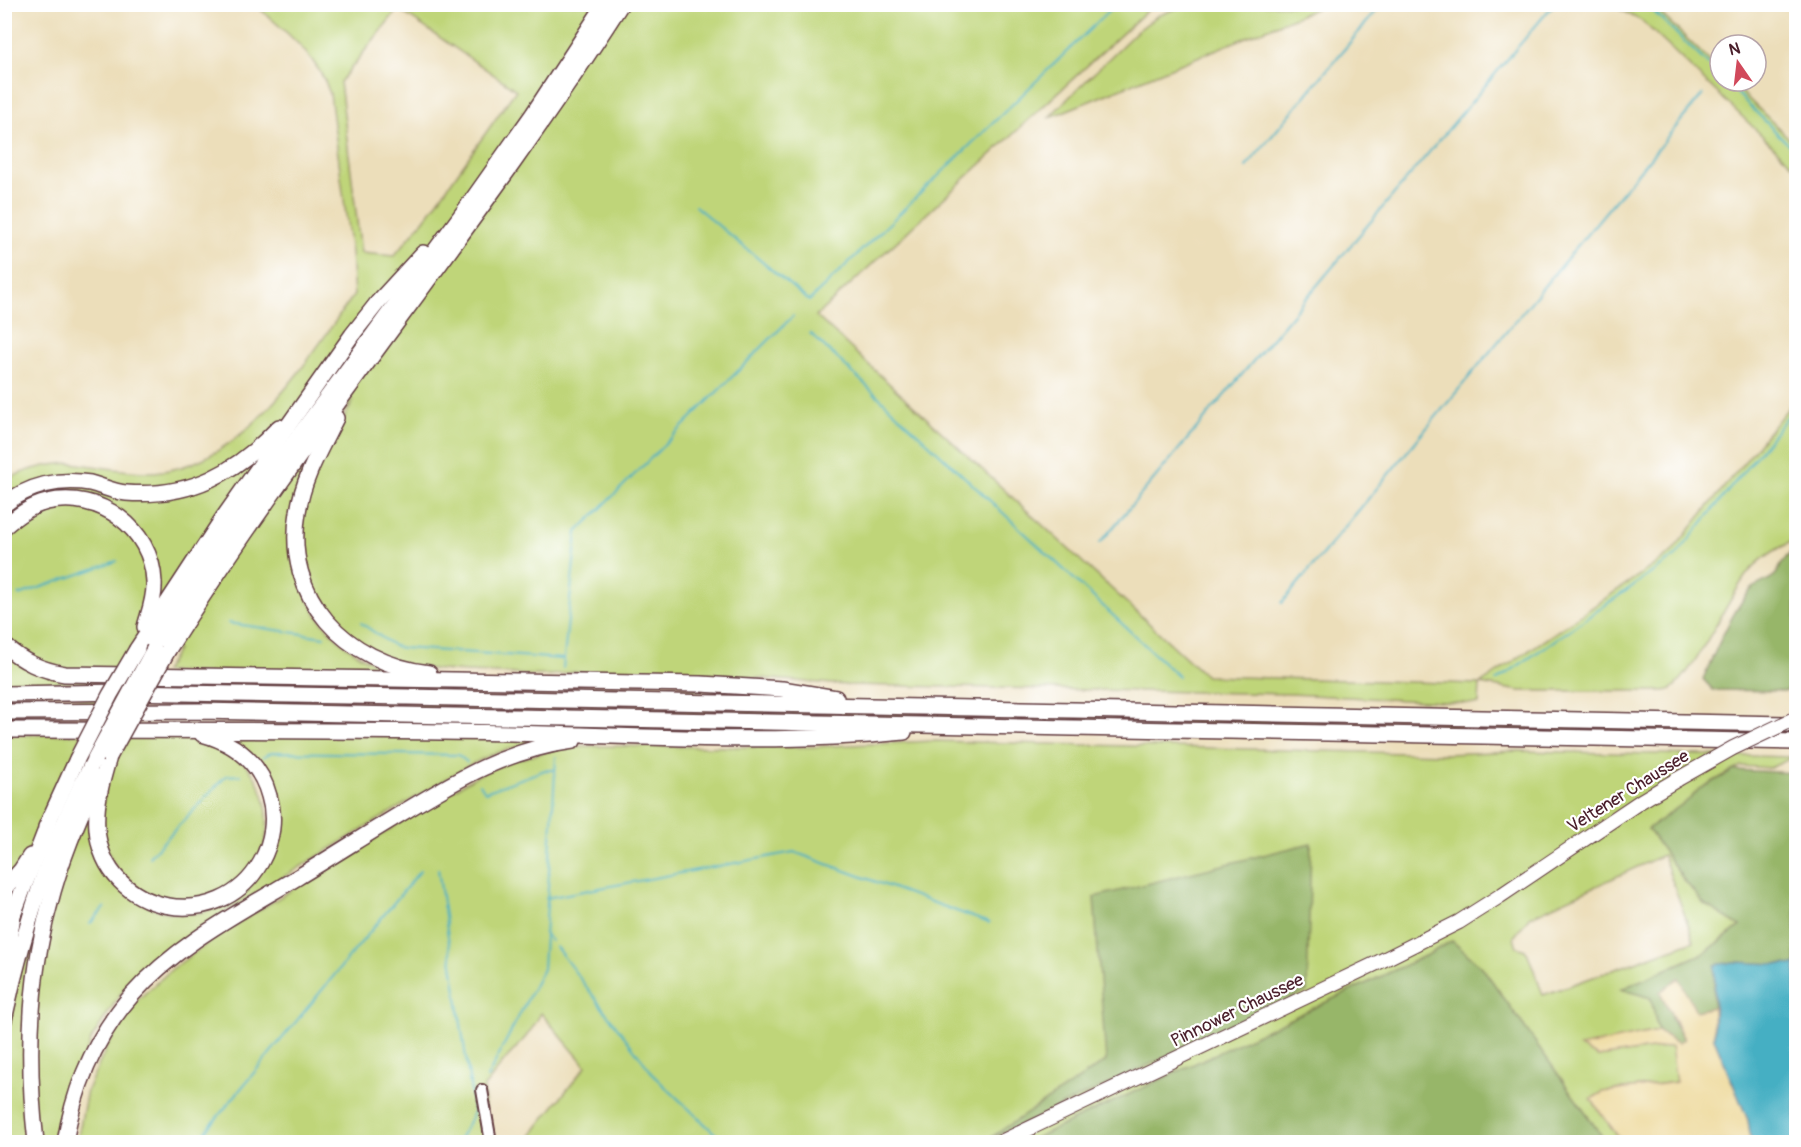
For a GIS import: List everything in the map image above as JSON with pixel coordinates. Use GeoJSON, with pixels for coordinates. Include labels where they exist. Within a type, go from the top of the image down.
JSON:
{"type":"FeatureCollection","features":[{"type":"Feature","properties":{"kind":"highway"},"geometry":{"type":"LineString","coordinates":[[4,1020],[13,980],[68,813],[102,758],[203,570],[245,508],[465,210],[533,114],[605,4]]}},
{"type":"Feature","properties":{"kind":"highway"},"geometry":{"type":"LineString","coordinates":[[161,650],[538,129],[621,4]]}},
{"type":"Feature","properties":{"kind":"highway"},"geometry":{"type":"LineString","coordinates":[[4,889],[21,870],[50,819],[77,759],[110,695],[217,526],[378,302],[465,210]]}},
{"type":"Feature","properties":{"kind":"highway"},"geometry":{"type":"LineString","coordinates":[[354,383],[312,468],[298,511],[297,553],[306,587],[313,601],[327,623],[346,641],[379,661],[424,673],[531,681]]}},
{"type":"Feature","properties":{"kind":"highway"},"geometry":{"type":"LineString","coordinates":[[4,505],[32,488],[49,483],[90,483],[123,493],[150,493],[188,488],[205,482],[221,475],[248,456],[314,390]]}},
{"type":"Feature","properties":{"kind":"highway"},"geometry":{"type":"LineString","coordinates":[[4,527],[16,516],[32,507],[65,500],[92,503],[122,519],[142,542],[153,574],[153,600],[137,649]]}},
{"type":"Feature","properties":{"kind":"highway"},"geometry":{"type":"LineString","coordinates":[[4,645],[24,662],[46,671],[65,674],[455,682],[704,684],[762,687],[890,707]]}},
{"type":"Feature","properties":{"kind":"highway"},"geometry":{"type":"LineString","coordinates":[[4,694],[126,692],[1797,724]]}},
{"type":"Feature","properties":{"kind":"highway"},"geometry":{"type":"LineString","coordinates":[[4,712],[199,711],[1797,742]]}},
{"type":"Feature","properties":{"kind":"highway"},"geometry":{"type":"LineString","coordinates":[[8,730],[173,729],[816,739],[971,725]]}},
{"type":"Feature","properties":{"kind":"highway"},"geometry":{"type":"LineString","coordinates":[[102,758],[102,782],[96,825],[100,847],[116,876],[132,892],[158,904],[182,908],[216,902],[232,894],[246,882],[264,856],[272,831],[270,798],[261,775],[239,751],[214,738],[173,729]]}},
{"type":"Feature","properties":{"kind":"highway"},"geometry":{"type":"LineString","coordinates":[[65,1143],[73,1104],[87,1065],[108,1027],[145,981],[176,953],[194,941],[460,777],[521,753],[561,743],[597,739],[677,737]]}},
{"type":"Feature","properties":{"kind":"highway"},"geometry":{"type":"LineString","coordinates":[[36,1143],[30,1073],[33,987],[46,919],[62,864],[99,773],[102,758]]}},
{"type":"Feature","properties":{"kind":"highway"},"geometry":{"type":"LineString","coordinates":[[4,972],[13,915],[43,843],[50,819]]}},
{"type":"Feature","properties":{"kind":"main road","name":"Veltener Chaussee"},"geometry":{"type":"LineString","coordinates":[[1486,906],[1613,819],[1678,779],[1733,748],[1797,718]]}},
{"type":"Feature","properties":{"kind":"main road","name":"Pinnower Chaussee"},"geometry":{"type":"LineString","coordinates":[[1001,1143],[1416,944],[1486,906]]}},
{"type":"Feature","properties":{"kind":"street"},"geometry":{"type":"LineString","coordinates":[[482,1089],[491,1143]]}},
{"type":"Feature","properties":{"kind":"green space"},"geometry":{"type":"Polygon","coordinates":[[[254,4],[1153,5],[816,316],[1206,676],[1480,684],[1479,704],[1291,694],[846,685],[720,675],[573,672],[534,675],[446,671],[397,662],[355,641],[338,626],[324,608],[313,588],[305,566],[302,519],[309,487],[326,447],[354,400],[323,436],[305,469],[296,498],[293,527],[294,556],[301,584],[314,610],[332,634],[370,661],[415,677],[164,672],[177,650],[130,649],[113,678],[726,689],[736,690],[736,692],[167,681],[5,683],[4,481],[37,468],[71,463],[154,472],[187,465],[217,451],[245,431],[270,406],[315,350],[354,295],[351,253],[330,94],[318,68],[299,44],[254,4]],[[398,9],[340,82],[361,253],[394,256],[428,215],[516,90],[398,9]]]}},
{"type":"Feature","properties":{"kind":"green space"},"geometry":{"type":"Polygon","coordinates":[[[1185,5],[1325,5],[1048,118],[1136,32],[1157,16],[1185,5]]]}},
{"type":"Feature","properties":{"kind":"green space"},"geometry":{"type":"Polygon","coordinates":[[[1611,5],[1652,5],[1708,59],[1708,84],[1642,21],[1611,5]]]}},
{"type":"Feature","properties":{"kind":"green space"},"geometry":{"type":"Polygon","coordinates":[[[1717,93],[1742,93],[1796,145],[1796,168],[1717,93]]]}},
{"type":"Feature","properties":{"kind":"green space"},"geometry":{"type":"Polygon","coordinates":[[[1796,398],[1796,540],[1769,554],[1747,574],[1688,671],[1678,683],[1669,690],[1663,691],[1520,691],[1480,684],[1670,554],[1796,398]]]}},
{"type":"Feature","properties":{"kind":"green space"},"geometry":{"type":"Polygon","coordinates":[[[1796,550],[1796,687],[1784,691],[1713,690],[1703,679],[1736,611],[1752,589],[1774,576],[1786,557],[1796,550]]]}},
{"type":"Feature","properties":{"kind":"green space"},"geometry":{"type":"Polygon","coordinates":[[[165,699],[1796,730],[1796,735],[164,704],[5,706],[4,700],[165,699]]]}},
{"type":"Feature","properties":{"kind":"green space"},"geometry":{"type":"Polygon","coordinates":[[[212,732],[547,738],[493,754],[466,767],[209,922],[159,955],[121,993],[92,1038],[72,1087],[57,1142],[5,1142],[5,893],[22,879],[32,844],[16,869],[5,881],[5,735],[83,734],[75,751],[124,747],[131,733],[166,734],[189,736],[211,742],[236,755],[248,767],[264,797],[267,831],[256,863],[244,878],[230,889],[213,897],[178,902],[160,899],[143,892],[119,872],[107,851],[102,828],[105,792],[92,811],[90,823],[94,842],[104,868],[113,881],[126,893],[148,906],[187,914],[221,906],[250,885],[269,856],[277,822],[272,788],[251,757],[212,732]]]}},
{"type":"Feature","properties":{"kind":"green space"},"geometry":{"type":"Polygon","coordinates":[[[932,741],[1445,754],[1518,751],[1794,757],[1770,768],[1741,766],[1699,789],[1691,798],[1648,829],[1704,904],[1740,926],[1706,952],[1622,989],[1651,998],[1658,1031],[1581,1047],[1598,1057],[1672,1046],[1676,1082],[1603,1092],[1591,1099],[1622,1142],[1606,1142],[1482,967],[1452,941],[1427,955],[1027,1142],[527,1142],[586,1066],[541,1013],[529,1033],[484,1087],[486,1142],[77,1142],[87,1090],[108,1045],[133,1004],[172,969],[222,933],[476,776],[512,761],[567,746],[810,747],[932,741]],[[1663,855],[1529,917],[1514,937],[1517,947],[1528,954],[1543,995],[1694,941],[1663,855]],[[1307,991],[1106,1061],[986,1141],[1307,991]]]}},
{"type":"Feature","properties":{"kind":"green space"},"geometry":{"type":"Polygon","coordinates":[[[1735,770],[1796,773],[1796,965],[1734,962],[1715,965],[1713,1007],[1696,1011],[1679,979],[1671,1018],[1684,1039],[1678,1043],[1658,1031],[1651,998],[1621,989],[1706,952],[1740,926],[1704,904],[1648,829],[1691,798],[1699,789],[1735,770]]]}},
{"type":"Feature","properties":{"kind":"green space"},"geometry":{"type":"Polygon","coordinates":[[[1311,843],[1307,991],[984,1142],[1106,1061],[1094,897],[1311,843]]]}},
{"type":"Feature","properties":{"kind":"green space"},"geometry":{"type":"Polygon","coordinates":[[[1452,941],[1482,967],[1606,1142],[1027,1142],[1427,955],[1452,941]]]}},
{"type":"Feature","properties":{"kind":"sand"},"geometry":{"type":"Polygon","coordinates":[[[1679,978],[1696,1011],[1713,1007],[1714,1038],[1748,1120],[1751,1140],[1749,1142],[1622,1142],[1591,1099],[1603,1092],[1676,1082],[1671,1046],[1598,1057],[1580,1047],[1658,1031],[1678,1043],[1684,1039],[1660,992],[1679,978]]]}},
{"type":"Feature","properties":{"kind":"water"},"geometry":{"type":"Polygon","coordinates":[[[1734,962],[1796,965],[1796,1142],[1749,1142],[1751,1140],[1748,1120],[1714,1038],[1715,965],[1734,962]]]}},
{"type":"Feature","properties":{"kind":"waterway"},"geometry":{"type":"LineString","coordinates":[[695,206],[809,301],[1116,4]]}},
{"type":"Feature","properties":{"kind":"waterway"},"geometry":{"type":"LineString","coordinates":[[1246,167],[1382,4]]}},
{"type":"Feature","properties":{"kind":"waterway"},"geometry":{"type":"LineString","coordinates":[[1100,543],[1554,4]]}},
{"type":"Feature","properties":{"kind":"waterway"},"geometry":{"type":"LineString","coordinates":[[1646,4],[1708,64]]}},
{"type":"Feature","properties":{"kind":"waterway"},"geometry":{"type":"LineString","coordinates":[[1737,93],[1796,152]]}},
{"type":"Feature","properties":{"kind":"waterway"},"geometry":{"type":"LineString","coordinates":[[1282,603],[1703,94]]}},
{"type":"Feature","properties":{"kind":"waterway"},"geometry":{"type":"LineString","coordinates":[[563,668],[577,532],[793,316]]}},
{"type":"Feature","properties":{"kind":"waterway"},"geometry":{"type":"LineString","coordinates":[[810,333],[1178,676]]}},
{"type":"Feature","properties":{"kind":"waterway"},"geometry":{"type":"LineString","coordinates":[[1496,681],[1676,556],[1796,406]]}},
{"type":"Feature","properties":{"kind":"waterway"},"geometry":{"type":"LineString","coordinates":[[19,595],[117,561]]}},
{"type":"Feature","properties":{"kind":"waterway"},"geometry":{"type":"LineString","coordinates":[[228,623],[324,637]]}},
{"type":"Feature","properties":{"kind":"waterway"},"geometry":{"type":"LineString","coordinates":[[361,623],[394,646],[402,648],[563,659]]}},
{"type":"Feature","properties":{"kind":"waterway"},"geometry":{"type":"LineString","coordinates":[[263,757],[272,752],[458,755],[467,762]]}},
{"type":"Feature","properties":{"kind":"waterway"},"geometry":{"type":"LineString","coordinates":[[487,1078],[543,969],[556,757]]}},
{"type":"Feature","properties":{"kind":"waterway"},"geometry":{"type":"LineString","coordinates":[[480,784],[485,792],[545,770],[555,770]]}},
{"type":"Feature","properties":{"kind":"waterway"},"geometry":{"type":"LineString","coordinates":[[149,857],[226,776],[241,775]]}},
{"type":"Feature","properties":{"kind":"waterway"},"geometry":{"type":"LineString","coordinates":[[546,898],[794,852],[989,923]]}},
{"type":"Feature","properties":{"kind":"waterway"},"geometry":{"type":"LineString","coordinates":[[438,869],[474,1112],[458,1142]]}},
{"type":"Feature","properties":{"kind":"waterway"},"geometry":{"type":"LineString","coordinates":[[197,1142],[420,871]]}},
{"type":"Feature","properties":{"kind":"waterway"},"geometry":{"type":"LineString","coordinates":[[90,924],[105,907]]}},
{"type":"Feature","properties":{"kind":"waterway"},"geometry":{"type":"LineString","coordinates":[[545,933],[551,941]]}},
{"type":"Feature","properties":{"kind":"waterway"},"geometry":{"type":"LineString","coordinates":[[556,947],[656,1078],[724,1142]]}}]}
